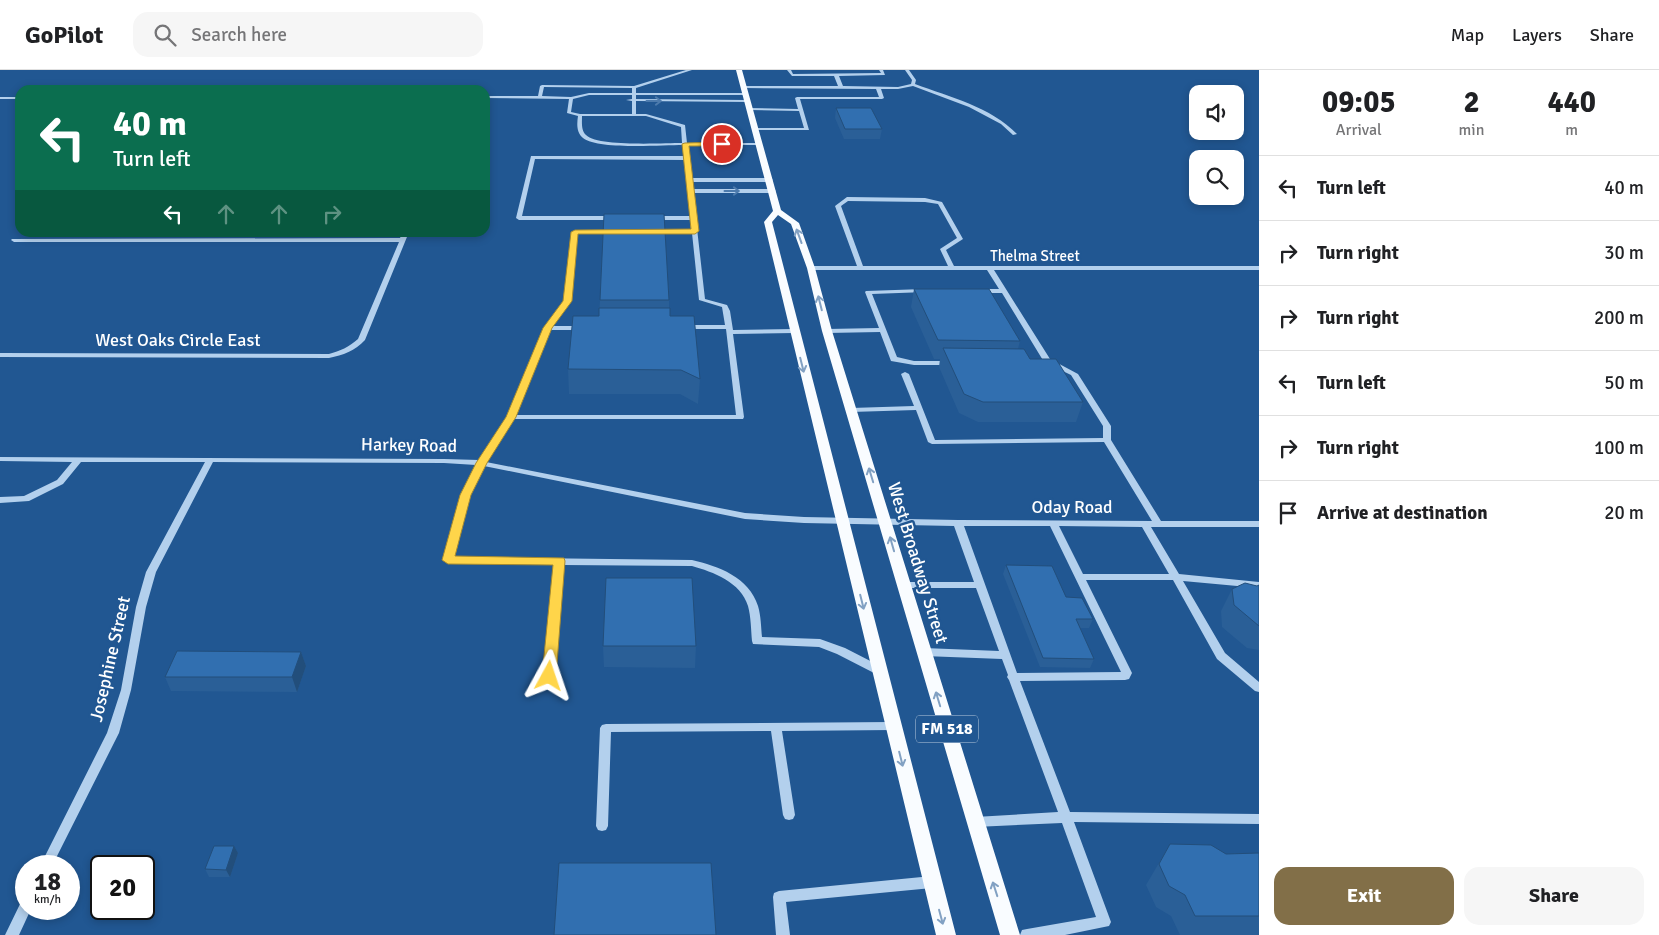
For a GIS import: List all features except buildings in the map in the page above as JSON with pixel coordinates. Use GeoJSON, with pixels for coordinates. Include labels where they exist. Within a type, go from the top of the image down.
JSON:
{"type":"FeatureCollection","features":[{"type":"Feature","properties":{"kind":"main road","name":"FM 518"},"geometry":{"type":"LineString","coordinates":[[739,70],[773,191],[777,211],[768,222],[794,331],[946,935]]}},
{"type":"Feature","properties":{"kind":"main road","name":"West Broadway Street"},"geometry":{"type":"LineString","coordinates":[[777,211],[795,224],[811,268],[827,331],[1010,935]]}},
{"type":"Feature","properties":{"kind":"street"},"geometry":{"type":"LineString","coordinates":[[540,97],[542,86],[634,87],[690,70]]}},
{"type":"Feature","properties":{"kind":"street"},"geometry":{"type":"LineString","coordinates":[[789,70],[792,75],[884,74],[881,70]]}},
{"type":"Feature","properties":{"kind":"street"},"geometry":{"type":"LineString","coordinates":[[907,70],[914,80],[913,85]]}},
{"type":"Feature","properties":{"kind":"street"},"geometry":{"type":"LineString","coordinates":[[836,75],[841,88]]}},
{"type":"Feature","properties":{"kind":"street"},"geometry":{"type":"LineString","coordinates":[[625,100],[841,88],[898,88],[913,85],[971,106],[1003,123],[1015,134]]}},
{"type":"Feature","properties":{"kind":"street"},"geometry":{"type":"LineString","coordinates":[[634,87],[634,115]]}},
{"type":"Feature","properties":{"kind":"street"},"geometry":{"type":"LineString","coordinates":[[755,129],[806,129],[797,98],[882,98],[878,88]]}},
{"type":"Feature","properties":{"kind":"street"},"geometry":{"type":"LineString","coordinates":[[571,98],[588,94],[746,94]]}},
{"type":"Feature","properties":{"kind":"street"},"geometry":{"type":"LineString","coordinates":[[490,98],[540,97],[590,100]]}},
{"type":"Feature","properties":{"kind":"street"},"geometry":{"type":"LineString","coordinates":[[0,98],[15,98]]}},
{"type":"Feature","properties":{"kind":"street"},"geometry":{"type":"LineString","coordinates":[[511,417],[740,417],[725,306],[702,300],[683,126],[646,115],[580,115],[569,113],[571,98]]}},
{"type":"Feature","properties":{"kind":"street"},"geometry":{"type":"LineString","coordinates":[[750,109],[800,110]]}},
{"type":"Feature","properties":{"kind":"street"},"geometry":{"type":"LineString","coordinates":[[580,115],[578,128],[580,133],[598,142],[621,145],[760,144]]}},
{"type":"Feature","properties":{"kind":"street"},"geometry":{"type":"LineString","coordinates":[[625,218],[519,218],[533,157],[687,158]]}},
{"type":"Feature","properties":{"kind":"street"},"geometry":{"type":"LineString","coordinates":[[689,180],[770,180]]}},
{"type":"Feature","properties":{"kind":"street"},"geometry":{"type":"LineString","coordinates":[[690,191],[773,191]]}},
{"type":"Feature","properties":{"kind":"street"},"geometry":{"type":"LineString","coordinates":[[861,269],[838,206],[846,200],[925,200],[940,204],[960,239],[943,249],[952,269]]}},
{"type":"Feature","properties":{"kind":"street"},"geometry":{"type":"LineString","coordinates":[[645,218],[693,218]]}},
{"type":"Feature","properties":{"kind":"street"},"geometry":{"type":"LineString","coordinates":[[14,240],[402,240],[404,237]]}},
{"type":"Feature","properties":{"kind":"street","name":"West Oaks Circle East"},"geometry":{"type":"LineString","coordinates":[[0,355],[329,356],[341,353],[354,347],[361,340],[402,240]]}},
{"type":"Feature","properties":{"kind":"street","name":"Thelma Street"},"geometry":{"type":"LineString","coordinates":[[811,268],[1259,268]]}},
{"type":"Feature","properties":{"kind":"street"},"geometry":{"type":"LineString","coordinates":[[990,269],[1047,360],[1074,374],[1108,426],[1107,440],[1158,524]]}},
{"type":"Feature","properties":{"kind":"street"},"geometry":{"type":"LineString","coordinates":[[936,291],[868,292],[894,359],[914,363],[961,364]]}},
{"type":"Feature","properties":{"kind":"street"},"geometry":{"type":"LineString","coordinates":[[975,291],[1004,291]]}},
{"type":"Feature","properties":{"kind":"street"},"geometry":{"type":"LineString","coordinates":[[547,328],[586,328]]}},
{"type":"Feature","properties":{"kind":"street"},"geometry":{"type":"LineString","coordinates":[[681,328],[794,331]]}},
{"type":"Feature","properties":{"kind":"street"},"geometry":{"type":"LineString","coordinates":[[827,331],[883,330]]}},
{"type":"Feature","properties":{"kind":"street"},"geometry":{"type":"LineString","coordinates":[[1036,364],[1055,364]]}},
{"type":"Feature","properties":{"kind":"street"},"geometry":{"type":"LineString","coordinates":[[904,374],[932,442],[1107,440]]}},
{"type":"Feature","properties":{"kind":"street"},"geometry":{"type":"LineString","coordinates":[[851,410],[918,408]]}},
{"type":"Feature","properties":{"kind":"street","name":"Harkey Road"},"geometry":{"type":"LineString","coordinates":[[0,459],[444,461],[481,463],[745,516],[886,522]]}},
{"type":"Feature","properties":{"kind":"street"},"geometry":{"type":"LineString","coordinates":[[0,500],[26,499],[60,482],[79,459]]}},
{"type":"Feature","properties":{"kind":"street","name":"Josephine Street"},"geometry":{"type":"LineString","coordinates":[[52,855],[113,733],[126,690],[141,607],[150,572],[210,460]]}},
{"type":"Feature","properties":{"kind":"street"},"geometry":{"type":"LineString","coordinates":[[481,463],[465,495],[448,560],[692,563],[710,567],[730,578],[745,591],[752,605],[757,641],[820,643],[841,651],[880,671]]}},
{"type":"Feature","properties":{"kind":"street","name":"Oday Road"},"geometry":{"type":"LineString","coordinates":[[886,522],[1259,524]]}},
{"type":"Feature","properties":{"kind":"street"},"geometry":{"type":"LineString","coordinates":[[958,523],[1012,677],[1067,817],[1104,922],[1027,935]]}},
{"type":"Feature","properties":{"kind":"street"},"geometry":{"type":"LineString","coordinates":[[1053,524],[1080,577],[1176,577],[1259,584]]}},
{"type":"Feature","properties":{"kind":"street"},"geometry":{"type":"LineString","coordinates":[[1145,524],[1221,656],[1259,688]]}},
{"type":"Feature","properties":{"kind":"street"},"geometry":{"type":"LineString","coordinates":[[549,676],[559,561]]}},
{"type":"Feature","properties":{"kind":"street"},"geometry":{"type":"LineString","coordinates":[[904,585],[979,585]]}},
{"type":"Feature","properties":{"kind":"street"},"geometry":{"type":"LineString","coordinates":[[924,652],[1004,654]]}},
{"type":"Feature","properties":{"kind":"street"},"geometry":{"type":"LineString","coordinates":[[602,826],[606,728],[893,726]]}},
{"type":"Feature","properties":{"kind":"street"},"geometry":{"type":"LineString","coordinates":[[776,728],[789,815]]}},
{"type":"Feature","properties":{"kind":"street"},"geometry":{"type":"LineString","coordinates":[[783,935],[779,897],[932,882]]}},
{"type":"Feature","properties":{"kind":"street"},"geometry":{"type":"LineString","coordinates":[[12,935],[19,920]]}},
{"type":"Feature","properties":{"kind":"lane"},"geometry":{"type":"LineString","coordinates":[[649,232],[695,231]]}},
{"type":"Feature","properties":{"kind":"lane"},"geometry":{"type":"LineString","coordinates":[[481,463],[511,417],[547,328],[567,301],[575,232],[621,232]]}},
{"type":"Feature","properties":{"kind":"lane"},"geometry":{"type":"LineString","coordinates":[[1012,677],[1125,676],[1127,673],[1080,577]]}},
{"type":"Feature","properties":{"kind":"lane"},"geometry":{"type":"LineString","coordinates":[[975,822],[1067,817],[1259,819]]}},
{"type":"Feature","properties":{"kind":"route"},"geometry":{"type":"LineString","coordinates":[[549,676],[559,561],[448,560],[465,495],[481,463],[511,417],[547,328],[567,301],[575,232],[695,231],[685,144],[722,144]]}}]}
